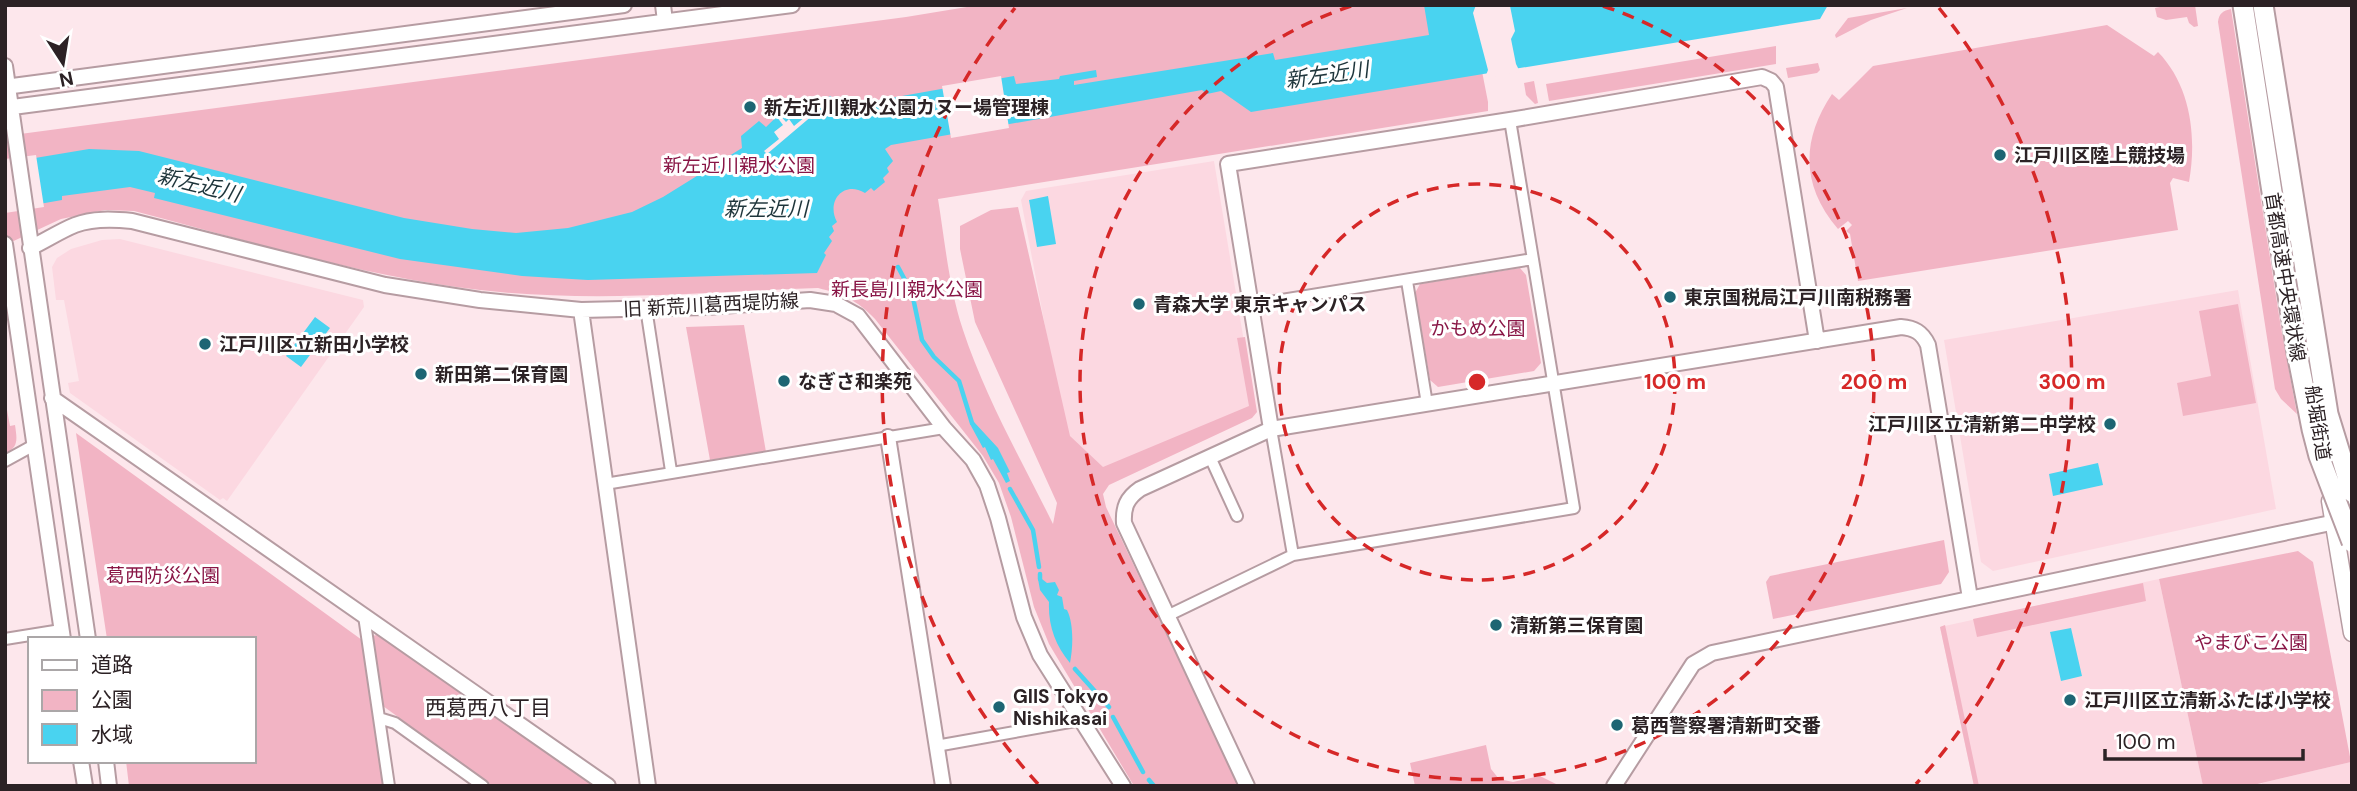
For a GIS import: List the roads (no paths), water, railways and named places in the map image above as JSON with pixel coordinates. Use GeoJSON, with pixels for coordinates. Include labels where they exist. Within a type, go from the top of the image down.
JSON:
{"type":"FeatureCollection","features":[{"type":"Feature","properties":{"kind":"highway","name":"首都高速中央環状線"},"geometry":{"type":"LineString","coordinates":[[2243,5],[2309,416],[2319,456],[2352,542]]}},
{"type":"Feature","properties":{"kind":"highway","name":"首都高速中央環状線"},"geometry":{"type":"LineString","coordinates":[[2263,5],[2328,414],[2352,492]]}},
{"type":"Feature","properties":{"kind":"main road","name":"船堀街道"},"geometry":{"type":"LineString","coordinates":[[2250,5],[2352,633]]}},
{"type":"Feature","properties":{"kind":"main road","name":"船堀街道"},"geometry":{"type":"LineString","coordinates":[[2269,5],[2352,508]]}},
{"type":"Feature","properties":{"kind":"street"},"geometry":{"type":"LineString","coordinates":[[7,86],[624,5]]}},
{"type":"Feature","properties":{"kind":"street"},"geometry":{"type":"LineString","coordinates":[[663,5],[665,21]]}},
{"type":"Feature","properties":{"kind":"street"},"geometry":{"type":"LineString","coordinates":[[8,107],[792,5]]}},
{"type":"Feature","properties":{"kind":"street"},"geometry":{"type":"LineString","coordinates":[[5,66],[8,107],[17,139],[27,227],[88,637]]}},
{"type":"Feature","properties":{"kind":"street"},"geometry":{"type":"LineString","coordinates":[[1293,555],[1228,164],[1762,77],[1771,80],[1776,87],[1817,341]]}},
{"type":"Feature","properties":{"kind":"street"},"geometry":{"type":"LineString","coordinates":[[1169,615],[1293,555],[1574,508],[1510,120]]}},
{"type":"Feature","properties":{"kind":"street","name":"旧 新荒川葛西堤防線"},"geometry":{"type":"LineString","coordinates":[[30,248],[75,225],[105,219],[132,221],[385,285],[480,300],[581,310],[810,300],[836,304],[858,316],[944,428],[973,460],[987,485],[1031,636],[1124,786]]}},
{"type":"Feature","properties":{"kind":"street"},"geometry":{"type":"LineString","coordinates":[[5,244],[62,634],[5,639]]}},
{"type":"Feature","properties":{"kind":"street"},"geometry":{"type":"LineString","coordinates":[[1250,305],[1533,259]]}},
{"type":"Feature","properties":{"kind":"street"},"geometry":{"type":"LineString","coordinates":[[1407,281],[1427,404]]}},
{"type":"Feature","properties":{"kind":"street"},"geometry":{"type":"LineString","coordinates":[[646,308],[671,471]]}},
{"type":"Feature","properties":{"kind":"street"},"geometry":{"type":"LineString","coordinates":[[581,310],[648,786]]}},
{"type":"Feature","properties":{"kind":"street"},"geometry":{"type":"LineString","coordinates":[[1247,786],[1124,523],[1125,504],[1140,489],[1271,429],[1900,327],[1911,328],[1924,338],[1930,358],[1970,598]]}},
{"type":"Feature","properties":{"kind":"street"},"geometry":{"type":"LineString","coordinates":[[52,398],[608,786]]}},
{"type":"Feature","properties":{"kind":"street"},"geometry":{"type":"LineString","coordinates":[[605,484],[944,428]]}},
{"type":"Feature","properties":{"kind":"street"},"geometry":{"type":"LineString","coordinates":[[888,437],[943,786]]}},
{"type":"Feature","properties":{"kind":"street"},"geometry":{"type":"LineString","coordinates":[[5,461],[36,444]]}},
{"type":"Feature","properties":{"kind":"street"},"geometry":{"type":"LineString","coordinates":[[1210,457],[1237,516]]}},
{"type":"Feature","properties":{"kind":"street"},"geometry":{"type":"LineString","coordinates":[[1614,786],[1685,674],[1693,664],[1712,653],[2352,519]]}},
{"type":"Feature","properties":{"kind":"street"},"geometry":{"type":"LineString","coordinates":[[365,616],[389,786]]}},
{"type":"Feature","properties":{"kind":"street"},"geometry":{"type":"LineString","coordinates":[[379,718],[396,723],[483,786]]}},
{"type":"Feature","properties":{"kind":"street"},"geometry":{"type":"LineString","coordinates":[[936,746],[1081,720]]}},
{"type":"Feature","properties":{"kind":"street"},"geometry":{"type":"LineString","coordinates":[[81,763],[85,786]]}},
{"type":"Feature","properties":{"kind":"street"},"geometry":{"type":"LineString","coordinates":[[106,763],[109,786]]}},
{"type":"Feature","properties":{"kind":"water","name":"新左近川"},"geometry":{"type":"Polygon","coordinates":[[[1424,5],[1828,5],[1820,19],[1251,112],[1221,91],[1207,94],[1202,90],[891,145],[885,149],[893,161],[887,168],[889,172],[883,178],[885,182],[874,191],[871,188],[865,193],[850,189],[844,191],[835,201],[834,214],[837,222],[832,226],[834,231],[829,237],[832,241],[824,253],[826,255],[817,273],[588,280],[522,276],[400,259],[154,198],[155,193],[130,187],[62,196],[62,200],[5,210],[5,163],[89,149],[139,151],[404,218],[516,233],[568,228],[632,212],[663,197],[742,148],[741,136],[759,121],[766,127],[792,102],[798,110],[812,98],[819,105],[830,96],[846,106],[1014,76],[1016,84],[1059,79],[1060,76],[1096,70],[1097,77],[1074,81],[1074,85],[1273,53],[1275,60],[1429,35],[1424,5]]]}},
{"type":"Feature","properties":{"kind":"water"},"geometry":{"type":"Polygon","coordinates":[[[1048,196],[1056,244],[1037,247],[1029,200],[1048,196]]]}},
{"type":"Feature","properties":{"kind":"water"},"geometry":{"type":"Polygon","coordinates":[[[315,317],[330,328],[301,367],[286,356],[315,317]]]}},
{"type":"Feature","properties":{"kind":"water"},"geometry":{"type":"Polygon","coordinates":[[[974,422],[998,448],[1010,472],[1007,473],[1010,481],[1006,483],[993,459],[991,460],[985,447],[983,448],[970,424],[974,422]]]}},
{"type":"Feature","properties":{"kind":"water"},"geometry":{"type":"Polygon","coordinates":[[[2098,463],[2103,485],[2053,496],[2049,474],[2098,463]]]}},
{"type":"Feature","properties":{"kind":"water"},"geometry":{"type":"Polygon","coordinates":[[[1038,579],[1047,583],[1055,582],[1059,590],[1057,595],[1062,597],[1064,609],[1067,610],[1072,636],[1070,663],[1054,634],[1049,602],[1040,590],[1038,579]]]}},
{"type":"Feature","properties":{"kind":"water"},"geometry":{"type":"Polygon","coordinates":[[[2071,628],[2082,676],[2061,681],[2050,632],[2071,628]]]}},
{"type":"Feature","properties":{"kind":"waterway"},"geometry":{"type":"LineString","coordinates":[[898,267],[912,293],[922,340],[934,357],[959,381],[972,423]]}},
{"type":"Feature","properties":{"kind":"waterway"},"geometry":{"type":"LineString","coordinates":[[1010,489],[1033,530],[1039,567]]}},
{"type":"Feature","properties":{"kind":"waterway"},"geometry":{"type":"LineString","coordinates":[[1040,574],[1040,579]]}},
{"type":"Feature","properties":{"kind":"waterway"},"geometry":{"type":"LineString","coordinates":[[1075,669],[1109,707]]}},
{"type":"Feature","properties":{"kind":"waterway"},"geometry":{"type":"LineString","coordinates":[[1113,717],[1143,772]]}},
{"type":"Feature","properties":{"kind":"waterway"},"geometry":{"type":"LineString","coordinates":[[1149,780],[1154,786]]}},
{"type":"Feature","properties":{"kind":"place","name":"新左近川親水公園カヌー場管理棟"},"geometry":{"type":"Point","coordinates":[750,107]}},
{"type":"Feature","properties":{"kind":"place","name":"江戸川区陸上競技場"},"geometry":{"type":"Point","coordinates":[2000,155]}},
{"type":"Feature","properties":{"kind":"place","name":"東京国税局江戸川南税務署"},"geometry":{"type":"Point","coordinates":[1670,297]}},
{"type":"Feature","properties":{"kind":"place","name":"青森大学 東京キャンパス"},"geometry":{"type":"Point","coordinates":[1139,304]}},
{"type":"Feature","properties":{"kind":"place","name":"江戸川区立新田小学校"},"geometry":{"type":"Point","coordinates":[205,344]}},
{"type":"Feature","properties":{"kind":"place","name":"新田第二保育園"},"geometry":{"type":"Point","coordinates":[421,374]}},
{"type":"Feature","properties":{"kind":"place","name":"なぎさ和楽苑"},"geometry":{"type":"Point","coordinates":[784,381]}},
{"type":"Feature","properties":{"kind":"place","name":"江戸川区立清新第二中学校"},"geometry":{"type":"Point","coordinates":[2110,424]}},
{"type":"Feature","properties":{"kind":"place","name":"清新第三保育園"},"geometry":{"type":"Point","coordinates":[1496,625]}},
{"type":"Feature","properties":{"kind":"place","name":"江戸川区立清新ふたば小学校"},"geometry":{"type":"Point","coordinates":[2070,700]}},
{"type":"Feature","properties":{"kind":"place","name":"GIIS Tokyo Nishikasai"},"geometry":{"type":"Point","coordinates":[999,707]}},
{"type":"Feature","properties":{"kind":"place","name":"葛西警察署清新町交番"},"geometry":{"type":"Point","coordinates":[1617,725]}},
{"type":"Feature","properties":{"kind":"district","name":"西葛西八丁目"},"geometry":{"type":"Point","coordinates":[488,708]}},
{"type":"Feature","properties":{"kind":"park label","name":"新左近川親水公園"},"geometry":{"type":"Point","coordinates":[739,165]}},
{"type":"Feature","properties":{"kind":"park label","name":"新長島川親水公園"},"geometry":{"type":"Point","coordinates":[907,289]}},
{"type":"Feature","properties":{"kind":"park label","name":"かもめ公園"},"geometry":{"type":"Point","coordinates":[1478,328]}},
{"type":"Feature","properties":{"kind":"park label","name":"葛西防災公園"},"geometry":{"type":"Point","coordinates":[163,575]}},
{"type":"Feature","properties":{"kind":"park label","name":"やまびこ公園"},"geometry":{"type":"Point","coordinates":[2251,642]}}]}
